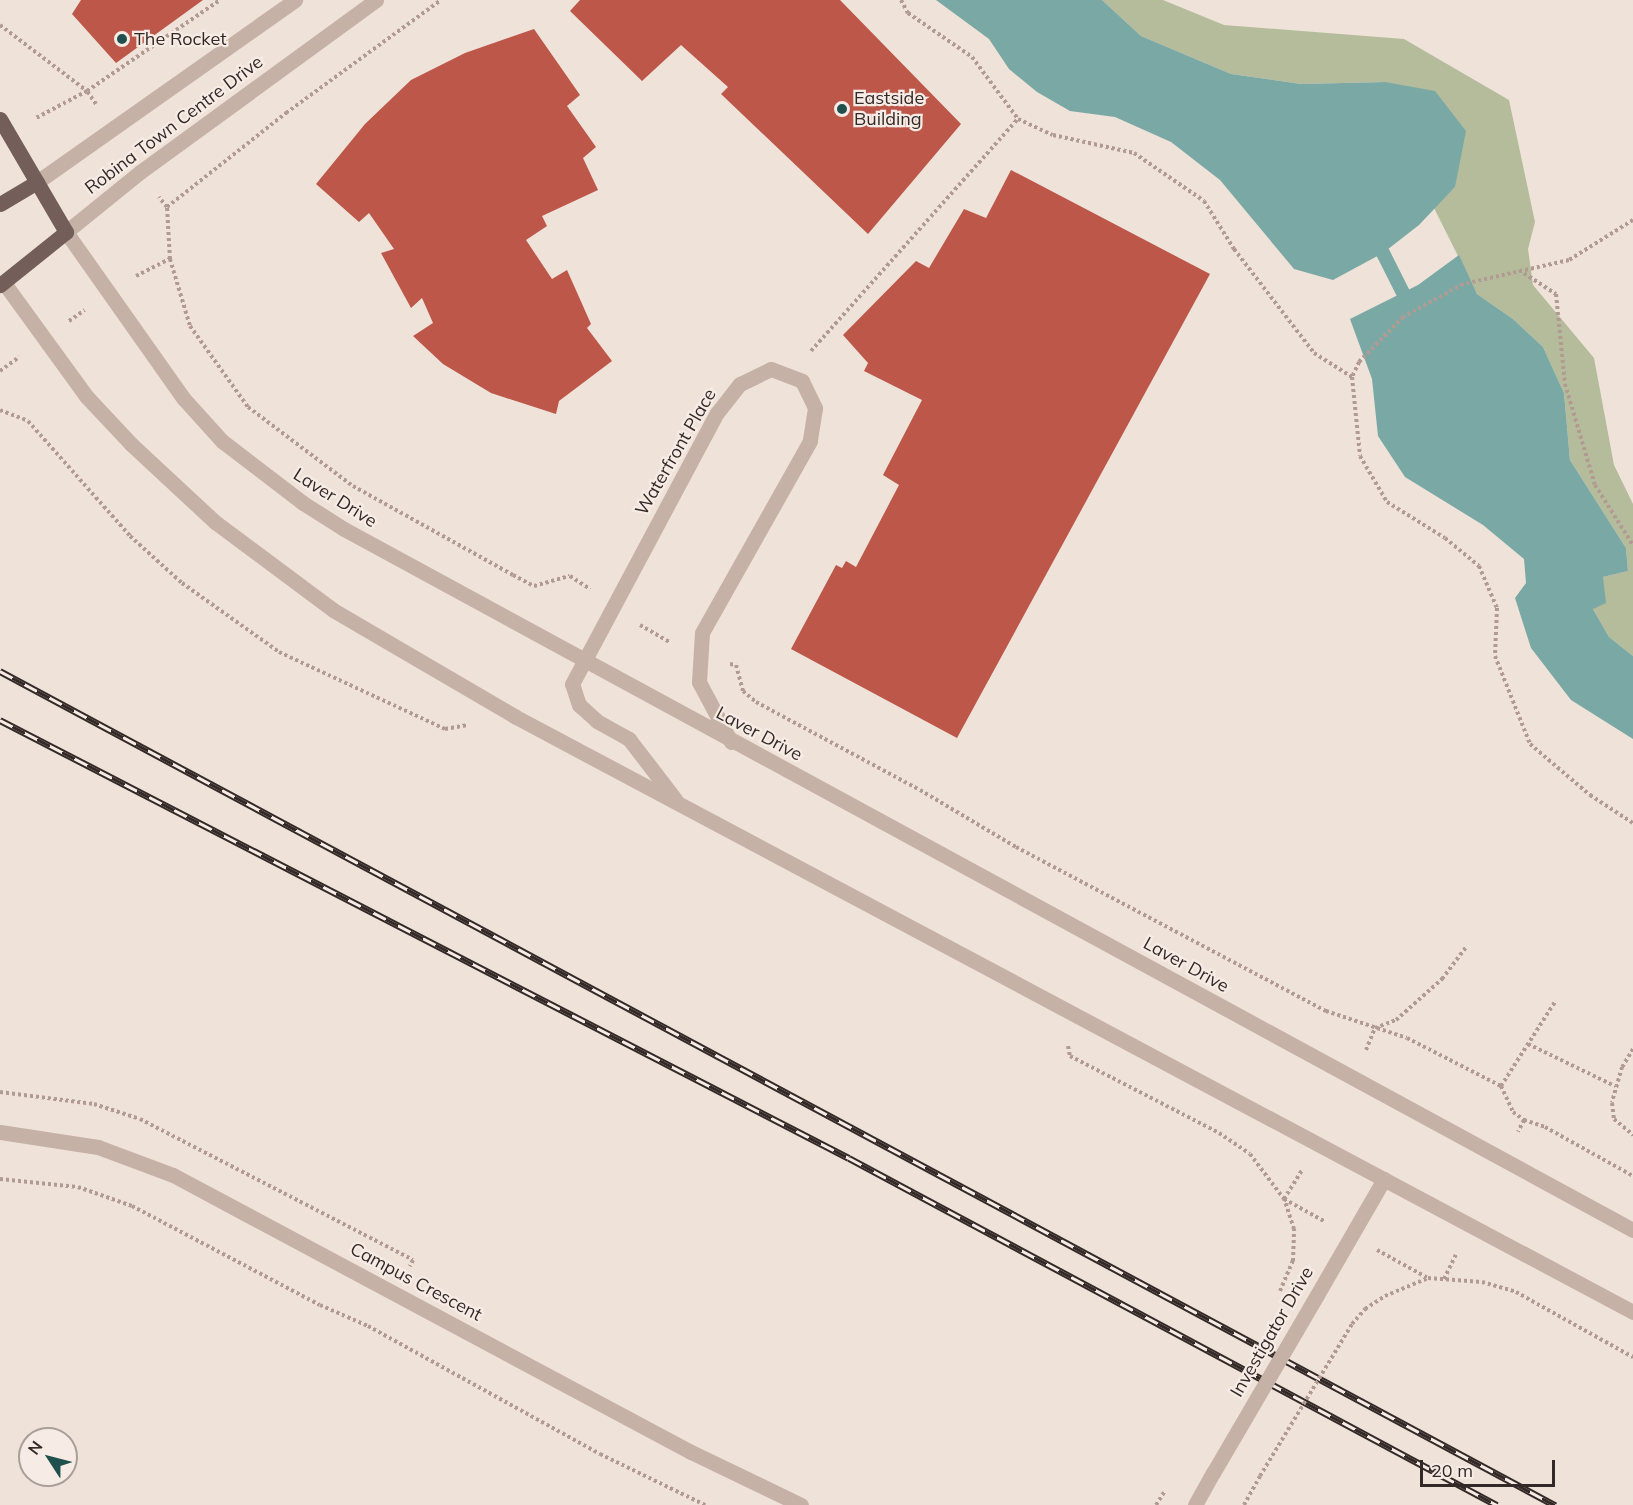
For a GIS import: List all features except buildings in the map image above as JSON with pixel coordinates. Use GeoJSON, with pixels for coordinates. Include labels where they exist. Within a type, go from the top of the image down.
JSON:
{"type":"FeatureCollection","features":[{"type":"Feature","properties":{"kind":"main road","name":"Laver Drive"},"geometry":{"type":"LineString","coordinates":[[0,119],[66,232]]}},
{"type":"Feature","properties":{"kind":"main road","name":"Robina Town Centre Drive"},"geometry":{"type":"LineString","coordinates":[[0,204],[36,182]]}},
{"type":"Feature","properties":{"kind":"main road","name":"Robina Town Centre Drive"},"geometry":{"type":"LineString","coordinates":[[1,282],[66,232]]}},
{"type":"Feature","properties":{"kind":"street","name":"Robina Town Centre Drive"},"geometry":{"type":"LineString","coordinates":[[36,182],[295,0]]}},
{"type":"Feature","properties":{"kind":"street","name":"Robina Town Centre Drive"},"geometry":{"type":"LineString","coordinates":[[66,232],[140,172],[376,0]]}},
{"type":"Feature","properties":{"kind":"street","name":"Laver Drive"},"geometry":{"type":"LineString","coordinates":[[66,232],[184,399],[249,463],[344,529],[731,742],[974,869],[1344,1076],[1633,1230]]}},
{"type":"Feature","properties":{"kind":"street"},"geometry":{"type":"LineString","coordinates":[[1,282],[86,396],[131,444],[215,522],[333,610],[516,717],[1056,1002],[1633,1312]]}},
{"type":"Feature","properties":{"kind":"street","name":"Waterfront Place"},"geometry":{"type":"LineString","coordinates":[[676,802],[629,739],[597,721],[579,705],[572,684],[582,660],[717,413],[740,384],[771,369],[789,376]]}},
{"type":"Feature","properties":{"kind":"street"},"geometry":{"type":"LineString","coordinates":[[731,742],[699,682],[702,633],[810,441],[815,408],[802,381],[789,376]]}},
{"type":"Feature","properties":{"kind":"street","name":"Campus Crescent"},"geometry":{"type":"LineString","coordinates":[[0,1132],[98,1147],[173,1174],[691,1452],[801,1505]]}},
{"type":"Feature","properties":{"kind":"street","name":"Investigator Drive"},"geometry":{"type":"LineString","coordinates":[[1195,1505],[1384,1179]]}},
{"type":"Feature","properties":{"kind":"path"},"geometry":{"type":"LineString","coordinates":[[167,207],[286,112],[441,0]]}},
{"type":"Feature","properties":{"kind":"path"},"geometry":{"type":"LineString","coordinates":[[901,0],[908,13],[972,57],[1018,119],[1053,135],[1134,153],[1204,201],[1234,249],[1314,353],[1352,377]]}},
{"type":"Feature","properties":{"kind":"path"},"geometry":{"type":"LineString","coordinates":[[0,25],[5,33],[87,91],[7,133]]}},
{"type":"Feature","properties":{"kind":"path"},"geometry":{"type":"LineString","coordinates":[[789,376],[1018,119]]}},
{"type":"Feature","properties":{"kind":"path"},"geometry":{"type":"LineString","coordinates":[[1633,220],[1569,260],[1463,284],[1403,317],[1359,363],[1352,377],[1360,456],[1388,502],[1445,538],[1479,566],[1497,608],[1495,656],[1530,744],[1590,795],[1633,823]]}},
{"type":"Feature","properties":{"kind":"path"},"geometry":{"type":"LineString","coordinates":[[170,259],[190,326],[248,407],[353,486],[534,586],[570,576],[638,624],[701,657],[736,665],[743,691],[756,702],[920,790],[1016,848],[1326,1011],[1407,1038],[1501,1086],[1507,1103],[1524,1120],[1545,1127],[1633,1176]]}},
{"type":"Feature","properties":{"kind":"path"},"geometry":{"type":"LineString","coordinates":[[1518,270],[1556,294],[1565,384],[1595,485],[1633,545]]}},
{"type":"Feature","properties":{"kind":"path"},"geometry":{"type":"LineString","coordinates":[[0,410],[28,421],[130,537],[182,583],[279,652],[445,729],[516,717]]}},
{"type":"Feature","properties":{"kind":"path"},"geometry":{"type":"LineString","coordinates":[[1375,1029],[1396,1020],[1442,979],[1467,946]]}},
{"type":"Feature","properties":{"kind":"path"},"geometry":{"type":"LineString","coordinates":[[1056,1002],[1070,1056],[1227,1138],[1250,1154],[1284,1199],[1294,1229],[1293,1261],[1280,1292]]}},
{"type":"Feature","properties":{"kind":"path"},"geometry":{"type":"LineString","coordinates":[[1501,1086],[1555,1002]]}},
{"type":"Feature","properties":{"kind":"path"},"geometry":{"type":"LineString","coordinates":[[1528,1044],[1615,1086]]}},
{"type":"Feature","properties":{"kind":"path"},"geometry":{"type":"LineString","coordinates":[[1633,1049],[1615,1086],[1614,1119],[1633,1135]]}},
{"type":"Feature","properties":{"kind":"path"},"geometry":{"type":"LineString","coordinates":[[1504,1160],[1524,1120]]}},
{"type":"Feature","properties":{"kind":"path"},"geometry":{"type":"LineString","coordinates":[[0,1179],[78,1187],[132,1206],[320,1305],[368,1326],[600,1454],[705,1505]]}},
{"type":"Feature","properties":{"kind":"path"},"geometry":{"type":"LineString","coordinates":[[1284,1199],[1428,1278],[1482,1282],[1516,1292],[1633,1357]]}},
{"type":"Feature","properties":{"kind":"path"},"geometry":{"type":"LineString","coordinates":[[1444,1279],[1470,1226]]}},
{"type":"Feature","properties":{"kind":"path"},"geometry":{"type":"LineString","coordinates":[[1244,1505],[1352,1324],[1365,1309],[1385,1296],[1428,1278]]}},
{"type":"Feature","properties":{"kind":"green space"},"geometry":{"type":"Polygon","coordinates":[[[1102,0],[1163,0],[1224,25],[1404,39],[1509,100],[1535,222],[1528,249],[1533,285],[1594,358],[1614,465],[1633,504],[1633,656],[1609,637],[1593,609],[1603,577],[1628,571],[1626,548],[1570,460],[1564,393],[1543,347],[1513,319],[1477,294],[1434,208],[1455,187],[1385,82],[1301,84],[1231,74],[1141,36],[1102,0]]]}},
{"type":"Feature","properties":{"kind":"water"},"geometry":{"type":"Polygon","coordinates":[[[936,0],[1102,0],[1141,36],[1231,74],[1301,84],[1385,82],[1435,91],[1466,131],[1455,187],[1419,225],[1383,253],[1333,280],[1294,269],[1220,180],[1171,142],[1115,117],[1070,111],[1037,92],[1009,69],[989,39],[936,0]]]}},
{"type":"Feature","properties":{"kind":"water"},"geometry":{"type":"Polygon","coordinates":[[[1459,255],[1477,294],[1513,319],[1543,347],[1564,393],[1570,460],[1626,548],[1628,571],[1603,577],[1606,603],[1593,609],[1609,637],[1633,656],[1633,739],[1571,700],[1531,648],[1515,598],[1526,583],[1524,559],[1483,525],[1405,477],[1378,436],[1372,379],[1350,319],[1418,285],[1459,255]]]}},
{"type":"Feature","properties":{"kind":"waterway"},"geometry":{"type":"LineString","coordinates":[[1383,253],[1403,293]]}},
{"type":"Feature","properties":{"kind":"railway"},"geometry":{"type":"LineString","coordinates":[[0,671],[1555,1505]]}},
{"type":"Feature","properties":{"kind":"railway"},"geometry":{"type":"LineString","coordinates":[[0,720],[849,1158],[1497,1505]]}},
{"type":"Feature","properties":{"kind":"place","name":"The Rocket"},"geometry":{"type":"Point","coordinates":[122,39]}},
{"type":"Feature","properties":{"kind":"place","name":"Eastside Building"},"geometry":{"type":"Point","coordinates":[842,109]}}]}
